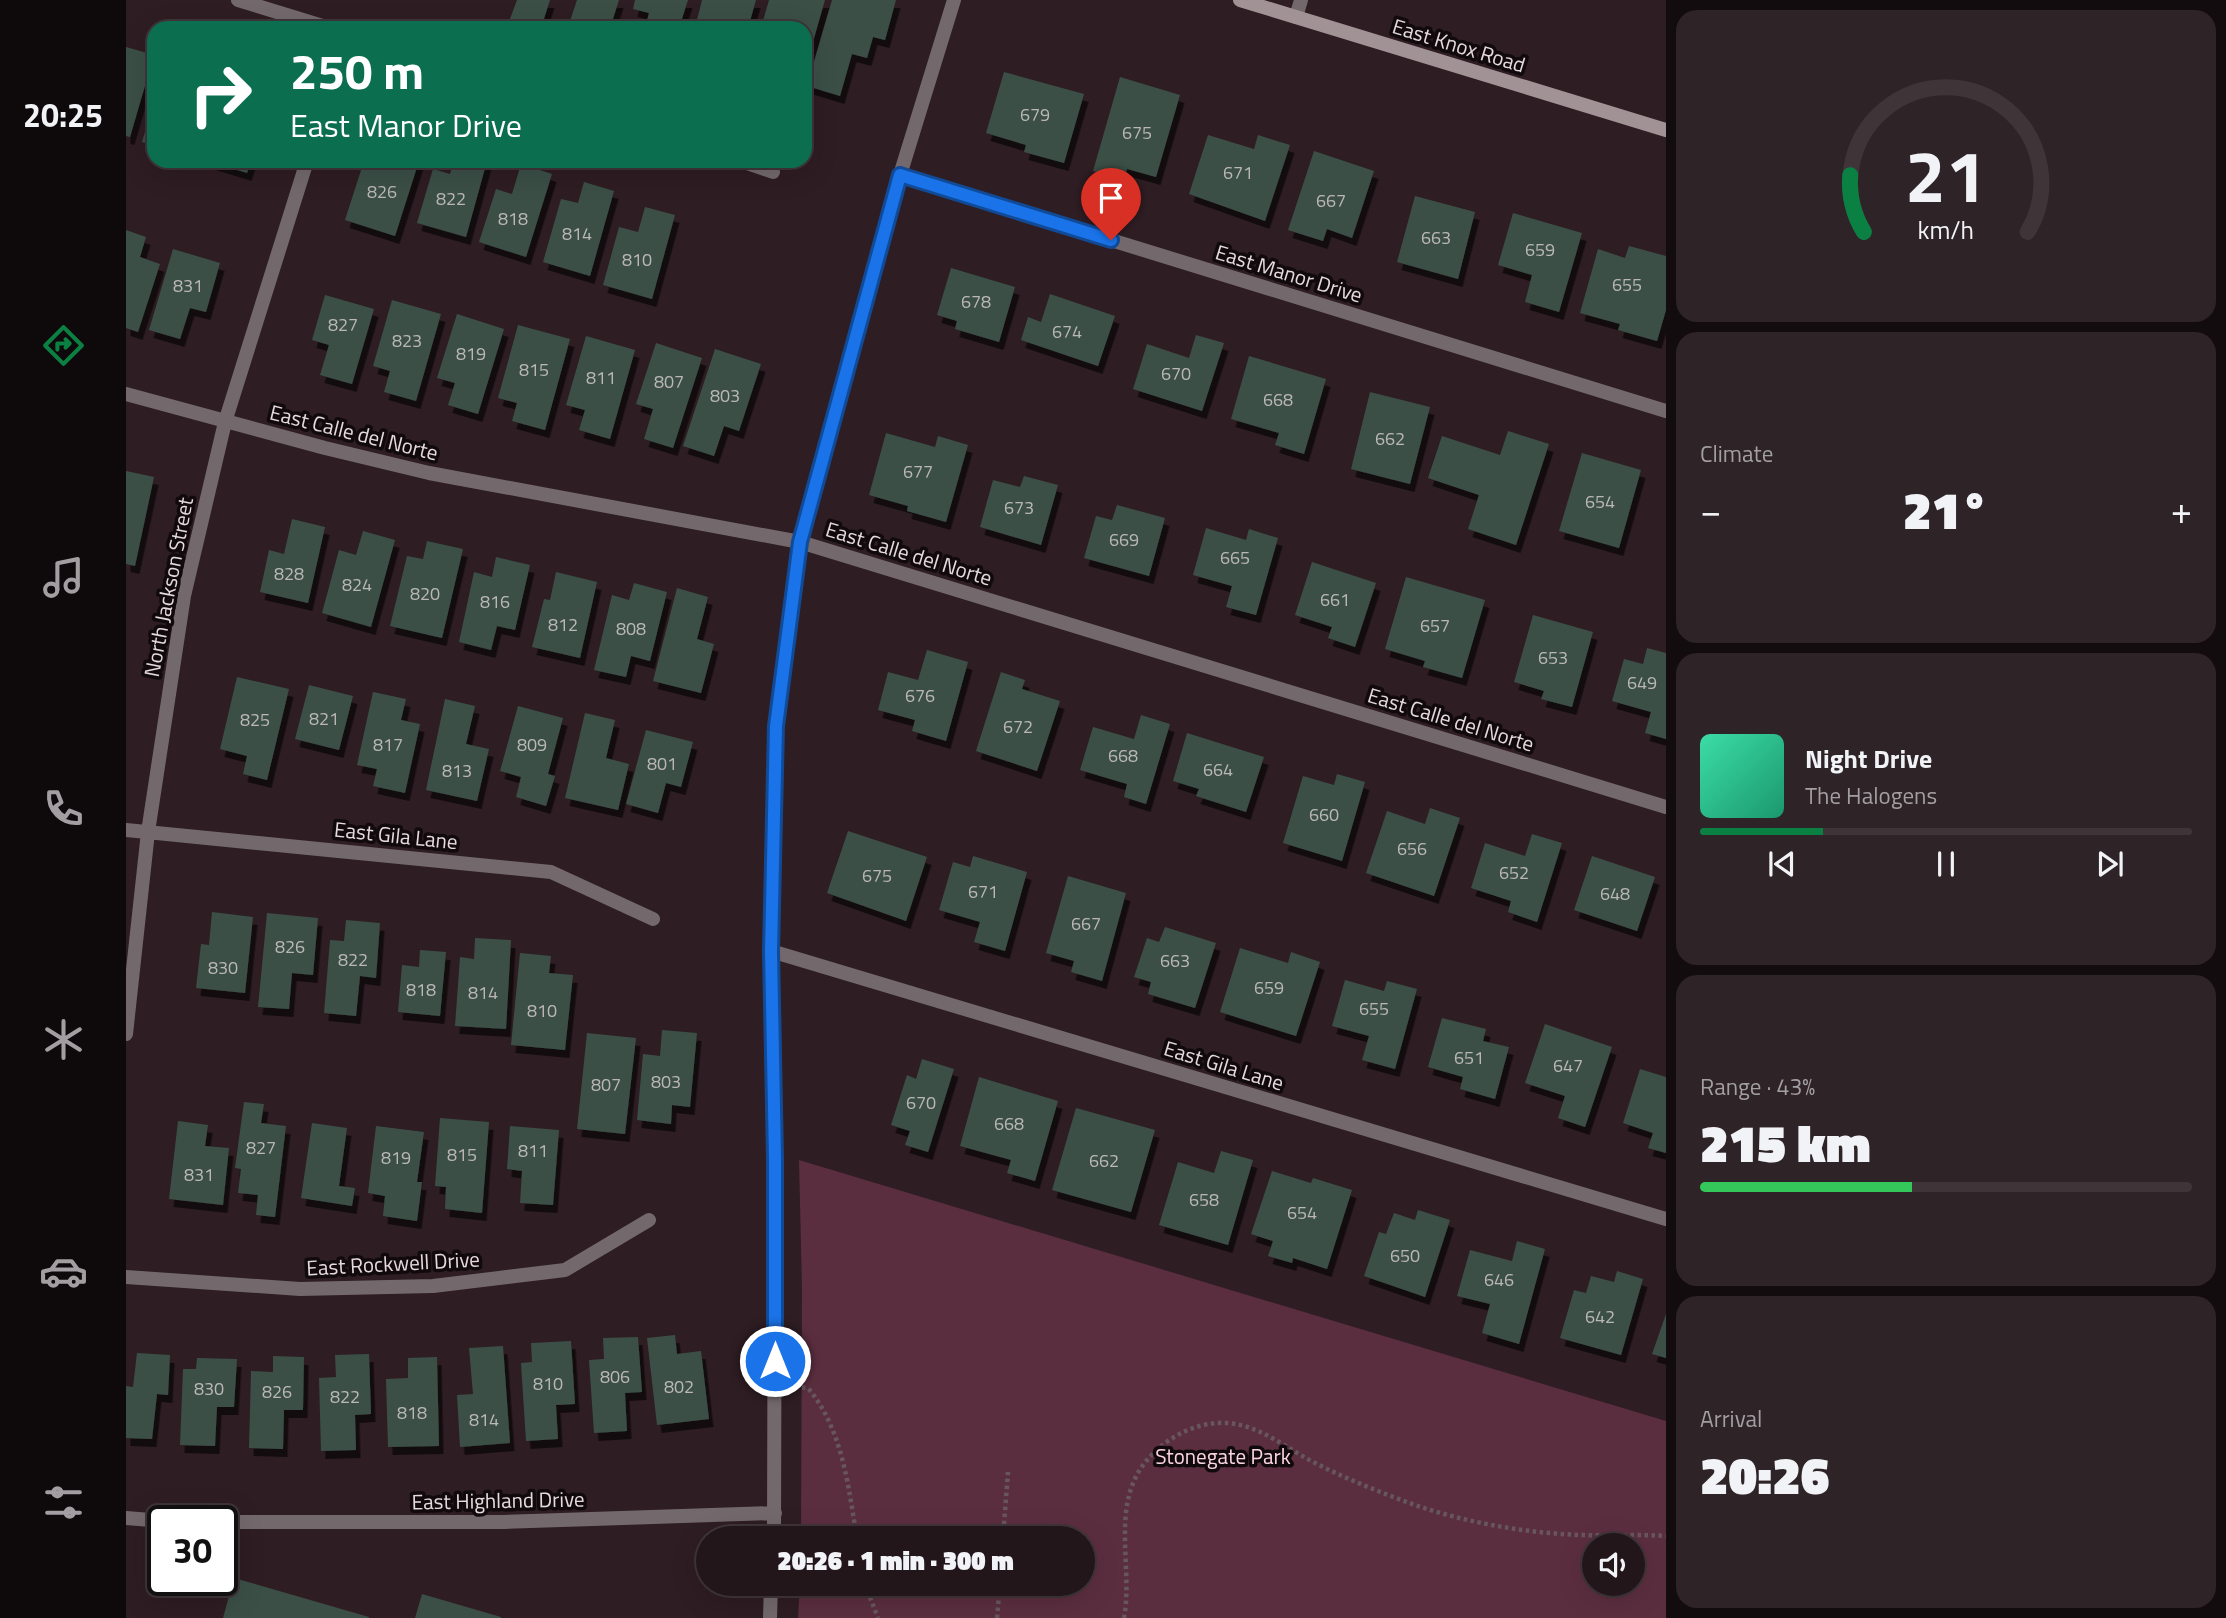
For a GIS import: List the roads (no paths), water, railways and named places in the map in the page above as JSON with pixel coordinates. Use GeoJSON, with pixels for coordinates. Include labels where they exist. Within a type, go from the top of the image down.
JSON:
{"type":"FeatureCollection","features":[{"type":"Feature","properties":{"kind":"street"},"geometry":{"type":"LineString","coordinates":[[238,0],[306,21]]}},
{"type":"Feature","properties":{"kind":"street"},"geometry":{"type":"LineString","coordinates":[[774,1526],[775,1159],[771,951],[776,726],[800,542],[900,175],[954,0]]}},
{"type":"Feature","properties":{"kind":"street","name":"East Knox Road"},"geometry":{"type":"LineString","coordinates":[[1240,0],[1666,130]]}},
{"type":"Feature","properties":{"kind":"street"},"geometry":{"type":"LineString","coordinates":[[1296,17],[1301,0]]}},
{"type":"Feature","properties":{"kind":"street","name":"North Jackson Street"},"geometry":{"type":"LineString","coordinates":[[126,1034],[148,832],[184,596],[225,422],[305,168]]}},
{"type":"Feature","properties":{"kind":"street"},"geometry":{"type":"LineString","coordinates":[[762,168],[774,172]]}},
{"type":"Feature","properties":{"kind":"street","name":"East Manor Drive"},"geometry":{"type":"LineString","coordinates":[[900,175],[1666,411]]}},
{"type":"Feature","properties":{"kind":"street","name":"East Calle del Norte"},"geometry":{"type":"LineString","coordinates":[[126,394],[225,422],[429,472],[800,542],[1666,807]]}},
{"type":"Feature","properties":{"kind":"street","name":"East Gila Lane"},"geometry":{"type":"LineString","coordinates":[[126,830],[551,872],[653,919]]}},
{"type":"Feature","properties":{"kind":"street","name":"East Gila Lane"},"geometry":{"type":"LineString","coordinates":[[771,951],[1666,1219]]}},
{"type":"Feature","properties":{"kind":"street","name":"East Rockwell Drive"},"geometry":{"type":"LineString","coordinates":[[126,1277],[300,1289],[433,1286],[565,1270],[649,1220]]}},
{"type":"Feature","properties":{"kind":"street","name":"East Highland Drive"},"geometry":{"type":"LineString","coordinates":[[238,1522],[505,1522],[775,1513]]}},
{"type":"Feature","properties":{"kind":"street"},"geometry":{"type":"LineString","coordinates":[[126,1518],[147,1520]]}},
{"type":"Feature","properties":{"kind":"street"},"geometry":{"type":"LineString","coordinates":[[770,1618],[771,1596]]}},
{"type":"Feature","properties":{"kind":"park label","name":"Stonegate Park"},"geometry":{"type":"Point","coordinates":[1223,1456]}}]}
